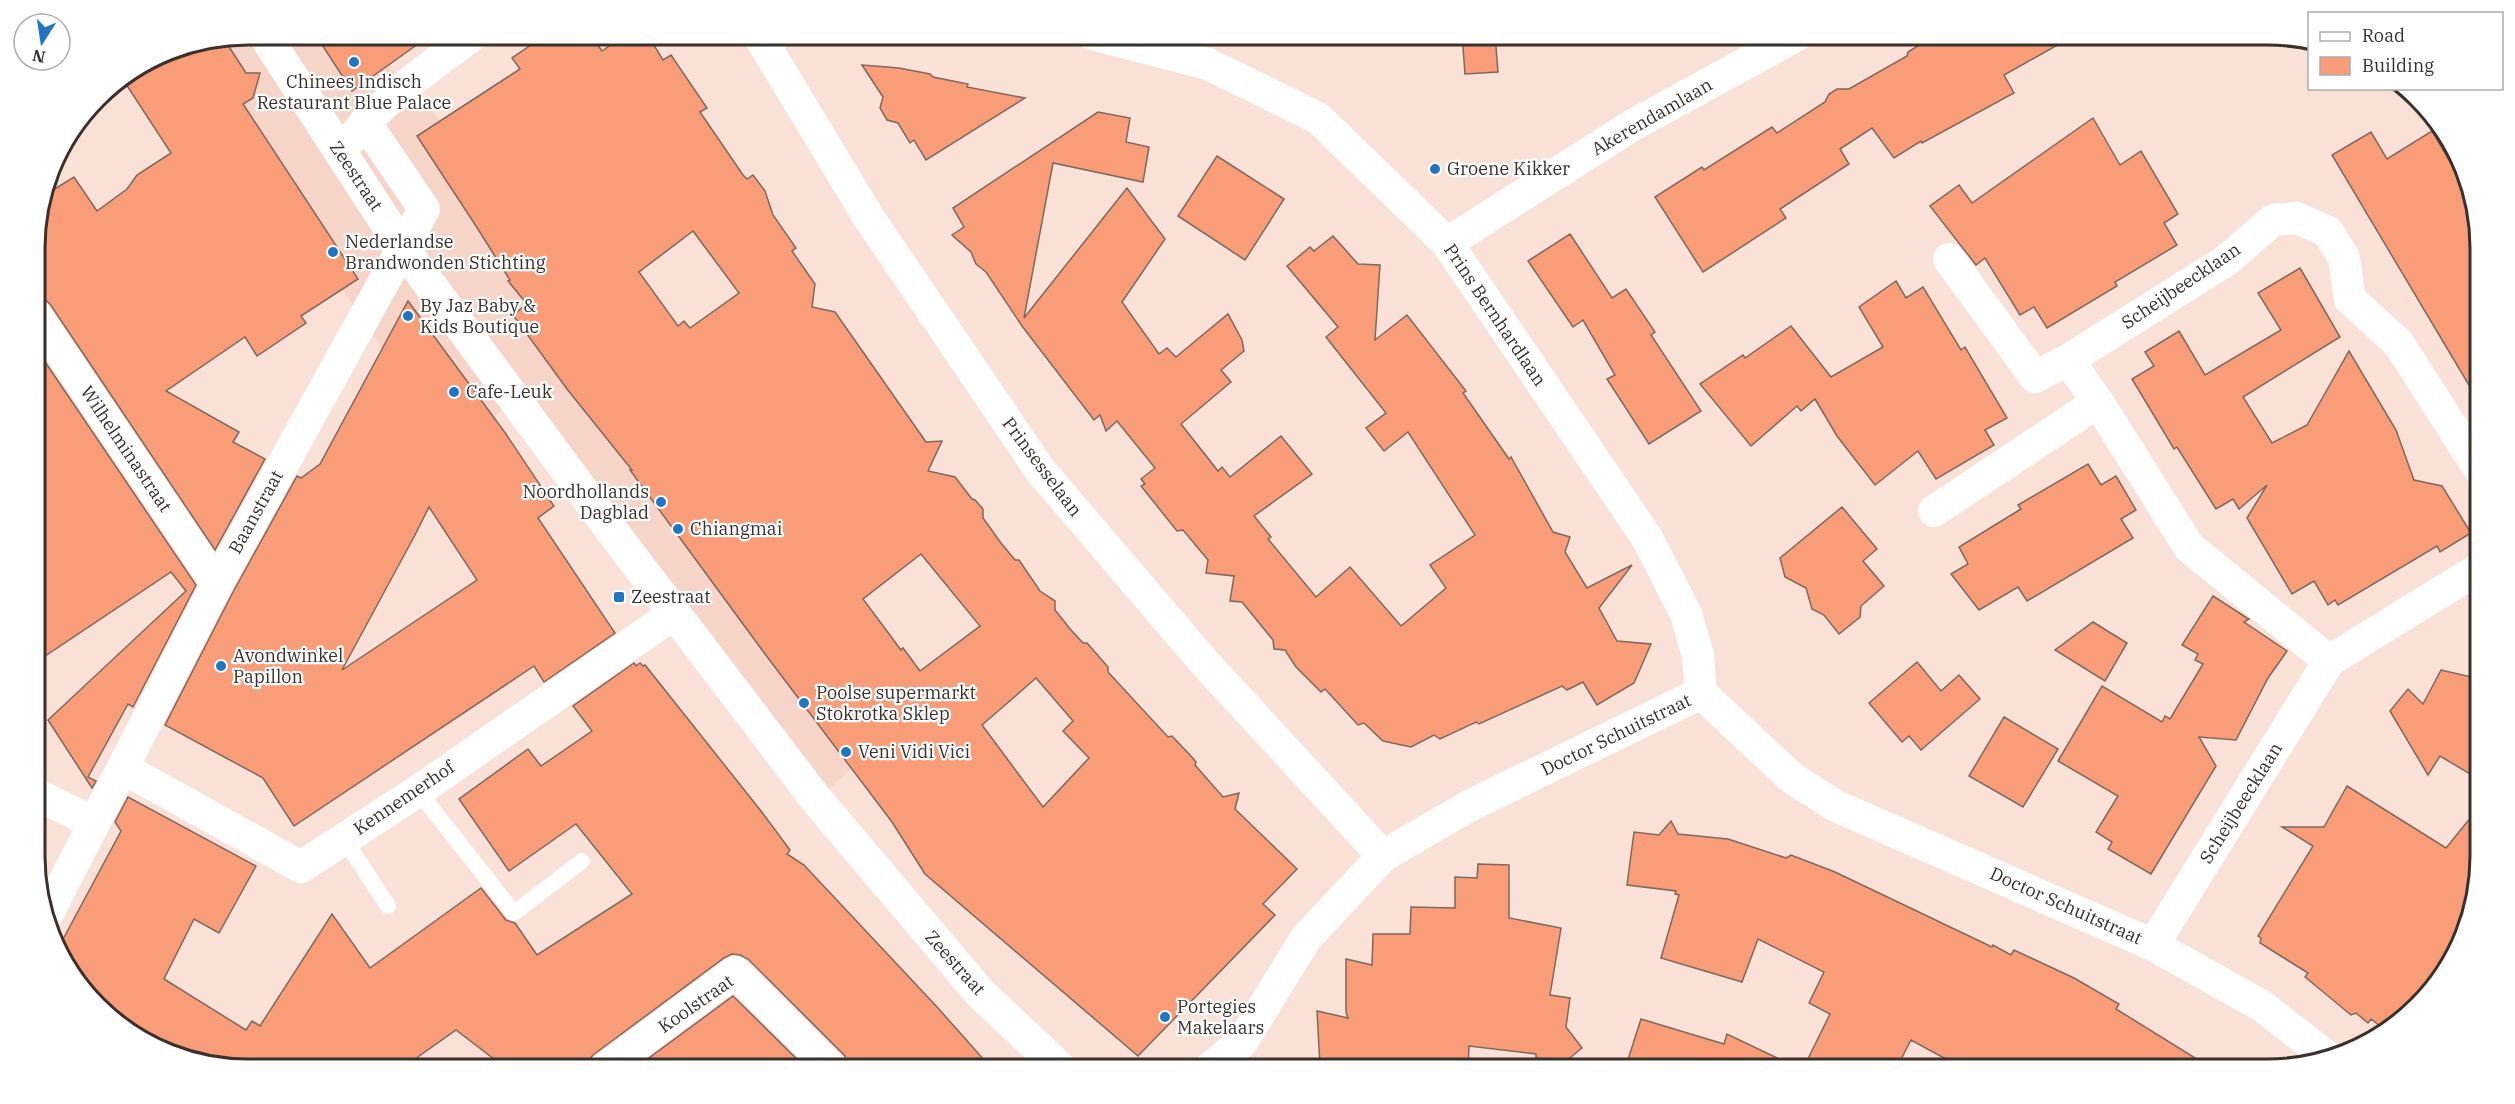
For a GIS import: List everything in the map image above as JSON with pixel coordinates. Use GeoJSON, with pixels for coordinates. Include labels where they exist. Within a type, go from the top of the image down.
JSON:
{"type":"FeatureCollection","features":[{"type":"Feature","properties":{"kind":"street","name":"Zeestraat"},"geometry":{"type":"LineString","coordinates":[[271,45],[402,246],[815,798],[891,891],[980,993],[1050,1059]]}},
{"type":"Feature","properties":{"kind":"street"},"geometry":{"type":"LineString","coordinates":[[340,153],[365,122],[414,78],[459,45]]}},
{"type":"Feature","properties":{"kind":"street","name":"Prinsesselaan"},"geometry":{"type":"LineString","coordinates":[[765,45],[869,218],[1040,470],[1203,662],[1383,856]]}},
{"type":"Feature","properties":{"kind":"street","name":"Prins Bernhardlaan"},"geometry":{"type":"LineString","coordinates":[[1135,45],[1208,64],[1318,118],[1447,243],[1647,538],[1686,615],[1698,656],[1701,693]]}},
{"type":"Feature","properties":{"kind":"street","name":"Akerendamlaan"},"geometry":{"type":"LineString","coordinates":[[1447,243],[1633,124],[1779,45]]}},
{"type":"Feature","properties":{"kind":"street","name":"Baanstraat"},"geometry":{"type":"LineString","coordinates":[[51,906],[217,584],[424,209],[365,122]]}},
{"type":"Feature","properties":{"kind":"street","name":"Scheijbeecklaan"},"geometry":{"type":"LineString","coordinates":[[1949,260],[2035,377],[2068,360],[2227,260],[2272,220],[2297,218],[2328,232],[2344,258],[2350,299],[2399,344],[2470,455]]}},
{"type":"Feature","properties":{"kind":"street","name":"Wilhelminastraat"},"geometry":{"type":"LineString","coordinates":[[45,329],[217,584]]}},
{"type":"Feature","properties":{"kind":"street"},"geometry":{"type":"LineString","coordinates":[[2068,360],[2098,402],[2189,547],[2329,660]]}},
{"type":"Feature","properties":{"kind":"street"},"geometry":{"type":"LineString","coordinates":[[1934,511],[2098,402]]}},
{"type":"Feature","properties":{"kind":"street","name":"Scheijbeecklaan"},"geometry":{"type":"LineString","coordinates":[[2153,945],[2329,660],[2470,574]]}},
{"type":"Feature","properties":{"kind":"street","name":"Kennemerhof"},"geometry":{"type":"LineString","coordinates":[[123,768],[301,867],[418,791],[675,613]]}},
{"type":"Feature","properties":{"kind":"street","name":"Doctor Schuitstraat"},"geometry":{"type":"LineString","coordinates":[[1221,1059],[1242,1042],[1306,938],[1383,856],[1469,806],[1701,693],[1792,778],[1836,806],[2153,945],[2262,1006],[2321,1052]]}},
{"type":"Feature","properties":{"kind":"street"},"geometry":{"type":"LineString","coordinates":[[45,798],[94,823]]}},
{"type":"Feature","properties":{"kind":"street","name":"Koolstraat"},"geometry":{"type":"LineString","coordinates":[[618,1059],[735,972],[822,1059]]}},
{"type":"Feature","properties":{"kind":"lane"},"geometry":{"type":"LineString","coordinates":[[418,791],[514,913],[582,861]]}},
{"type":"Feature","properties":{"kind":"lane"},"geometry":{"type":"LineString","coordinates":[[344,839],[388,906]]}},
{"type":"Feature","properties":{"kind":"shaded area"},"geometry":{"type":"Polygon","coordinates":[[[248,45],[370,45],[482,165],[876,747],[831,787],[815,798],[514,399],[494,417],[428,414],[237,138],[188,55],[208,49],[248,45]]]}},
{"type":"Feature","properties":{"kind":"building"},"geometry":{"type":"Polygon","coordinates":[[[322,45],[417,45],[352,91],[322,45]]]}},
{"type":"Feature","properties":{"kind":"building"},"geometry":{"type":"Polygon","coordinates":[[[531,45],[598,45],[602,51],[610,45],[654,45],[663,60],[671,55],[707,108],[700,112],[743,175],[747,179],[753,175],[765,191],[773,215],[796,248],[792,251],[815,284],[812,307],[835,312],[926,442],[942,441],[928,471],[955,477],[983,509],[983,518],[1001,543],[1015,560],[1019,560],[1040,591],[1055,601],[1055,610],[1071,630],[1083,643],[1087,643],[1108,667],[1108,672],[1168,737],[1172,736],[1190,755],[1196,762],[1195,765],[1223,797],[1239,793],[1235,809],[1297,869],[1263,904],[1275,915],[1138,1056],[925,874],[892,822],[765,654],[630,470],[632,470],[567,389],[513,315],[527,304],[508,281],[510,280],[417,136],[520,69],[512,58],[531,45]],[[693,231],[639,272],[678,326],[684,321],[690,328],[739,293],[693,231]],[[921,554],[863,599],[901,650],[903,648],[920,671],[980,626],[921,554]],[[1036,678],[982,725],[1043,807],[1089,758],[1063,731],[1073,721],[1036,678]]]}},
{"type":"Feature","properties":{"kind":"building"},"geometry":{"type":"Polygon","coordinates":[[[1463,45],[1496,45],[1498,72],[1465,74],[1463,45]]]}},
{"type":"Feature","properties":{"kind":"building"},"geometry":{"type":"Polygon","coordinates":[[[1919,45],[2057,45],[2004,75],[2014,93],[1922,143],[1921,141],[1894,158],[1872,128],[1840,149],[1849,164],[1780,209],[1786,218],[1703,272],[1655,197],[1702,167],[1704,170],[1772,127],[1777,133],[1825,102],[1829,94],[1837,89],[1849,89],[1907,56],[1908,52],[1919,45]]]}},
{"type":"Feature","properties":{"kind":"building"},"geometry":{"type":"Polygon","coordinates":[[[229,46],[246,73],[260,73],[253,98],[243,104],[358,279],[301,316],[306,323],[257,356],[245,337],[166,391],[239,432],[233,442],[265,459],[215,550],[45,300],[45,235],[54,189],[74,177],[97,211],[127,189],[137,175],[171,153],[127,85],[170,60],[208,49],[229,46]]]}},
{"type":"Feature","properties":{"kind":"building"},"geometry":{"type":"Polygon","coordinates":[[[862,65],[899,68],[930,74],[933,77],[968,84],[967,87],[1025,98],[926,160],[914,140],[910,143],[898,123],[887,120],[880,108],[883,97],[862,65]]]}},
{"type":"Feature","properties":{"kind":"building"},"geometry":{"type":"Polygon","coordinates":[[[1098,112],[1130,118],[1126,142],[1149,147],[1143,182],[1053,163],[1024,318],[1127,188],[1165,239],[1122,302],[1159,354],[1167,348],[1176,357],[1228,314],[1242,340],[1244,351],[1221,370],[1231,382],[1181,424],[1218,471],[1222,467],[1230,477],[1281,436],[1312,474],[1254,516],[1271,537],[1268,539],[1316,597],[1350,567],[1401,626],[1446,588],[1430,565],[1475,535],[1408,432],[1384,451],[1366,428],[1386,413],[1326,337],[1338,327],[1287,266],[1310,247],[1314,251],[1333,236],[1358,264],[1380,265],[1375,340],[1407,315],[1466,391],[1463,393],[1509,459],[1511,457],[1553,532],[1570,537],[1565,552],[1587,588],[1632,565],[1599,608],[1617,641],[1651,644],[1634,683],[1597,705],[1583,682],[1567,690],[1562,686],[1479,724],[1476,722],[1440,739],[1434,735],[1411,747],[1383,741],[1364,723],[1358,725],[1325,689],[1321,692],[1296,667],[1285,650],[1274,649],[1273,640],[1242,602],[1230,601],[1234,576],[1206,573],[1208,560],[1183,530],[1177,531],[1141,486],[1145,484],[1141,479],[1155,468],[1117,421],[1106,431],[1100,415],[1094,420],[1022,326],[986,272],[976,264],[971,252],[952,235],[964,227],[953,208],[1098,112]]]}},
{"type":"Feature","properties":{"kind":"building"},"geometry":{"type":"Polygon","coordinates":[[[2093,118],[2120,165],[2141,151],[2178,214],[2164,223],[2177,245],[2115,282],[2117,286],[2047,328],[2034,307],[2020,315],[1985,258],[1976,265],[1930,206],[1959,185],[1972,203],[2093,118]]]}},
{"type":"Feature","properties":{"kind":"building"},"geometry":{"type":"Polygon","coordinates":[[[2432,131],[2455,170],[2468,221],[2470,248],[2470,387],[2332,155],[2371,132],[2387,159],[2432,131]]]}},
{"type":"Feature","properties":{"kind":"building"},"geometry":{"type":"Polygon","coordinates":[[[1217,156],[1284,199],[1245,260],[1178,216],[1217,156]]]}},
{"type":"Feature","properties":{"kind":"building"},"geometry":{"type":"Polygon","coordinates":[[[1570,234],[1612,298],[1626,289],[1655,332],[1651,335],[1701,411],[1649,444],[1607,379],[1615,375],[1583,320],[1573,327],[1528,261],[1570,234]]]}},
{"type":"Feature","properties":{"kind":"building"},"geometry":{"type":"Polygon","coordinates":[[[2300,268],[2340,337],[2243,397],[2272,443],[2307,425],[2349,351],[2396,430],[2414,480],[2442,486],[2470,531],[2470,534],[2440,552],[2437,546],[2338,605],[2335,600],[2328,605],[2314,581],[2292,594],[2247,518],[2267,485],[2239,509],[2233,499],[2216,509],[2177,447],[2174,449],[2132,379],[2154,366],[2145,352],[2179,331],[2205,375],[2281,330],[2258,293],[2300,268]]]}},
{"type":"Feature","properties":{"kind":"building"},"geometry":{"type":"Polygon","coordinates":[[[1896,281],[1906,298],[1923,287],[1961,350],[1965,347],[2007,418],[1985,430],[1994,445],[1936,479],[1918,451],[1875,485],[1837,436],[1815,399],[1801,411],[1797,406],[1751,446],[1700,384],[1743,355],[1745,358],[1791,326],[1831,377],[1883,347],[1859,307],[1896,281]]]}},
{"type":"Feature","properties":{"kind":"building"},"geometry":{"type":"Polygon","coordinates":[[[408,301],[506,434],[554,506],[538,518],[615,633],[544,682],[534,666],[294,826],[263,778],[165,725],[233,592],[297,476],[301,478],[320,464],[408,301]],[[429,507],[342,670],[477,580],[429,507]]]}},
{"type":"Feature","properties":{"kind":"building"},"geometry":{"type":"Polygon","coordinates":[[[45,362],[196,585],[133,707],[128,704],[88,777],[96,781],[92,788],[48,720],[186,591],[171,572],[45,656],[45,362]]]}},
{"type":"Feature","properties":{"kind":"building"},"geometry":{"type":"Polygon","coordinates":[[[2088,464],[2101,485],[2116,476],[2136,510],[2121,519],[2133,538],[2027,601],[2018,587],[1979,610],[1951,574],[1968,564],[1959,547],[2021,509],[2018,505],[2088,464]]]}},
{"type":"Feature","properties":{"kind":"building"},"geometry":{"type":"Polygon","coordinates":[[[1842,507],[1877,549],[1863,561],[1884,586],[1861,606],[1860,617],[1839,634],[1824,615],[1812,609],[1806,588],[1785,577],[1780,558],[1842,507]]]}},
{"type":"Feature","properties":{"kind":"building"},"geometry":{"type":"Polygon","coordinates":[[[2213,596],[2249,619],[2244,622],[2287,651],[2268,678],[2236,740],[2199,737],[2216,766],[2151,874],[2108,849],[2112,842],[2096,832],[2118,796],[2058,761],[2102,686],[2162,722],[2165,716],[2170,719],[2203,664],[2195,660],[2198,654],[2182,645],[2213,596]]]}},
{"type":"Feature","properties":{"kind":"building"},"geometry":{"type":"Polygon","coordinates":[[[2093,622],[2127,643],[2105,681],[2055,650],[2093,622]]]}},
{"type":"Feature","properties":{"kind":"building"},"geometry":{"type":"Polygon","coordinates":[[[1917,662],[1941,691],[1959,675],[1980,699],[1921,750],[1909,736],[1902,742],[1869,703],[1917,662]]]}},
{"type":"Feature","properties":{"kind":"building"},"geometry":{"type":"Polygon","coordinates":[[[634,663],[636,666],[640,663],[645,665],[761,811],[790,850],[787,854],[804,865],[983,1059],[846,1059],[748,959],[732,954],[590,1059],[494,1059],[456,1030],[415,1059],[221,1057],[170,1044],[124,1017],[104,1000],[87,980],[63,940],[121,831],[115,822],[128,797],[256,866],[219,933],[194,919],[164,979],[246,1030],[252,1021],[260,1026],[332,914],[370,968],[481,888],[506,920],[515,923],[537,955],[632,894],[576,824],[509,871],[459,799],[528,749],[541,766],[592,731],[573,706],[634,663]]]}},
{"type":"Feature","properties":{"kind":"building"},"geometry":{"type":"Polygon","coordinates":[[[2441,670],[2470,677],[2470,774],[2440,756],[2428,775],[2390,711],[2408,689],[2423,704],[2441,670]]]}},
{"type":"Feature","properties":{"kind":"building"},"geometry":{"type":"Polygon","coordinates":[[[2004,717],[2058,749],[2023,807],[1969,776],[2004,717]]]}},
{"type":"Feature","properties":{"kind":"building"},"geometry":{"type":"Polygon","coordinates":[[[2347,786],[2446,848],[2470,818],[2468,883],[2455,934],[2428,980],[2411,1000],[2379,1025],[2371,1019],[2368,1023],[2356,1013],[2351,1015],[2305,977],[2308,973],[2260,943],[2261,938],[2258,936],[2313,846],[2282,827],[2324,827],[2347,786]]]}},
{"type":"Feature","properties":{"kind":"building"},"geometry":{"type":"Polygon","coordinates":[[[1671,821],[1678,834],[1728,839],[1786,858],[1791,855],[1835,872],[1992,947],[1993,945],[2011,955],[2014,950],[2074,978],[2119,1004],[2116,1009],[2197,1059],[1946,1059],[1911,1040],[1901,1059],[1808,1059],[1830,1014],[1809,1003],[1824,972],[1758,939],[1742,982],[1661,958],[1679,895],[1675,894],[1676,891],[1627,885],[1634,832],[1659,835],[1671,821]]]}},
{"type":"Feature","properties":{"kind":"building"},"geometry":{"type":"Polygon","coordinates":[[[1478,864],[1509,865],[1509,918],[1561,928],[1550,995],[1570,998],[1566,1027],[1582,1048],[1569,1059],[1543,1059],[1536,1058],[1536,1054],[1469,1046],[1468,1059],[1320,1059],[1317,1011],[1348,1018],[1346,959],[1372,965],[1373,934],[1410,934],[1411,907],[1455,908],[1455,877],[1477,878],[1478,864]]]}},
{"type":"Feature","properties":{"kind":"building"},"geometry":{"type":"Polygon","coordinates":[[[733,996],[797,1059],[648,1059],[733,996]]]}},
{"type":"Feature","properties":{"kind":"building"},"geometry":{"type":"Polygon","coordinates":[[[1641,1019],[1724,1044],[1727,1034],[1779,1059],[1628,1059],[1641,1019]]]}},
{"type":"Feature","properties":{"kind":"place","name":"Chinees Indisch Restaurant Blue Palace"},"geometry":{"type":"Point","coordinates":[354,62]}},
{"type":"Feature","properties":{"kind":"place","name":"Groene Kikker"},"geometry":{"type":"Point","coordinates":[1435,169]}},
{"type":"Feature","properties":{"kind":"place","name":"Nederlandse Brandwonden Stichting"},"geometry":{"type":"Point","coordinates":[333,252]}},
{"type":"Feature","properties":{"kind":"place","name":"By Jaz Baby & Kids Boutique"},"geometry":{"type":"Point","coordinates":[408,316]}},
{"type":"Feature","properties":{"kind":"place","name":"Cafe-Leuk"},"geometry":{"type":"Point","coordinates":[454,392]}},
{"type":"Feature","properties":{"kind":"place","name":"Noordhollands Dagblad"},"geometry":{"type":"Point","coordinates":[661,502]}},
{"type":"Feature","properties":{"kind":"place","name":"Chiangmai"},"geometry":{"type":"Point","coordinates":[678,529]}},
{"type":"Feature","properties":{"kind":"place","name":"Zeestraat"},"geometry":{"type":"Point","coordinates":[619,597]}},
{"type":"Feature","properties":{"kind":"place","name":"Avondwinkel Papillon"},"geometry":{"type":"Point","coordinates":[221,666]}},
{"type":"Feature","properties":{"kind":"place","name":"Poolse supermarkt Stokrotka Sklep"},"geometry":{"type":"Point","coordinates":[804,703]}},
{"type":"Feature","properties":{"kind":"place","name":"Veni Vidi Vici"},"geometry":{"type":"Point","coordinates":[846,752]}},
{"type":"Feature","properties":{"kind":"place","name":"Portegies Makelaars"},"geometry":{"type":"Point","coordinates":[1165,1017]}}]}
